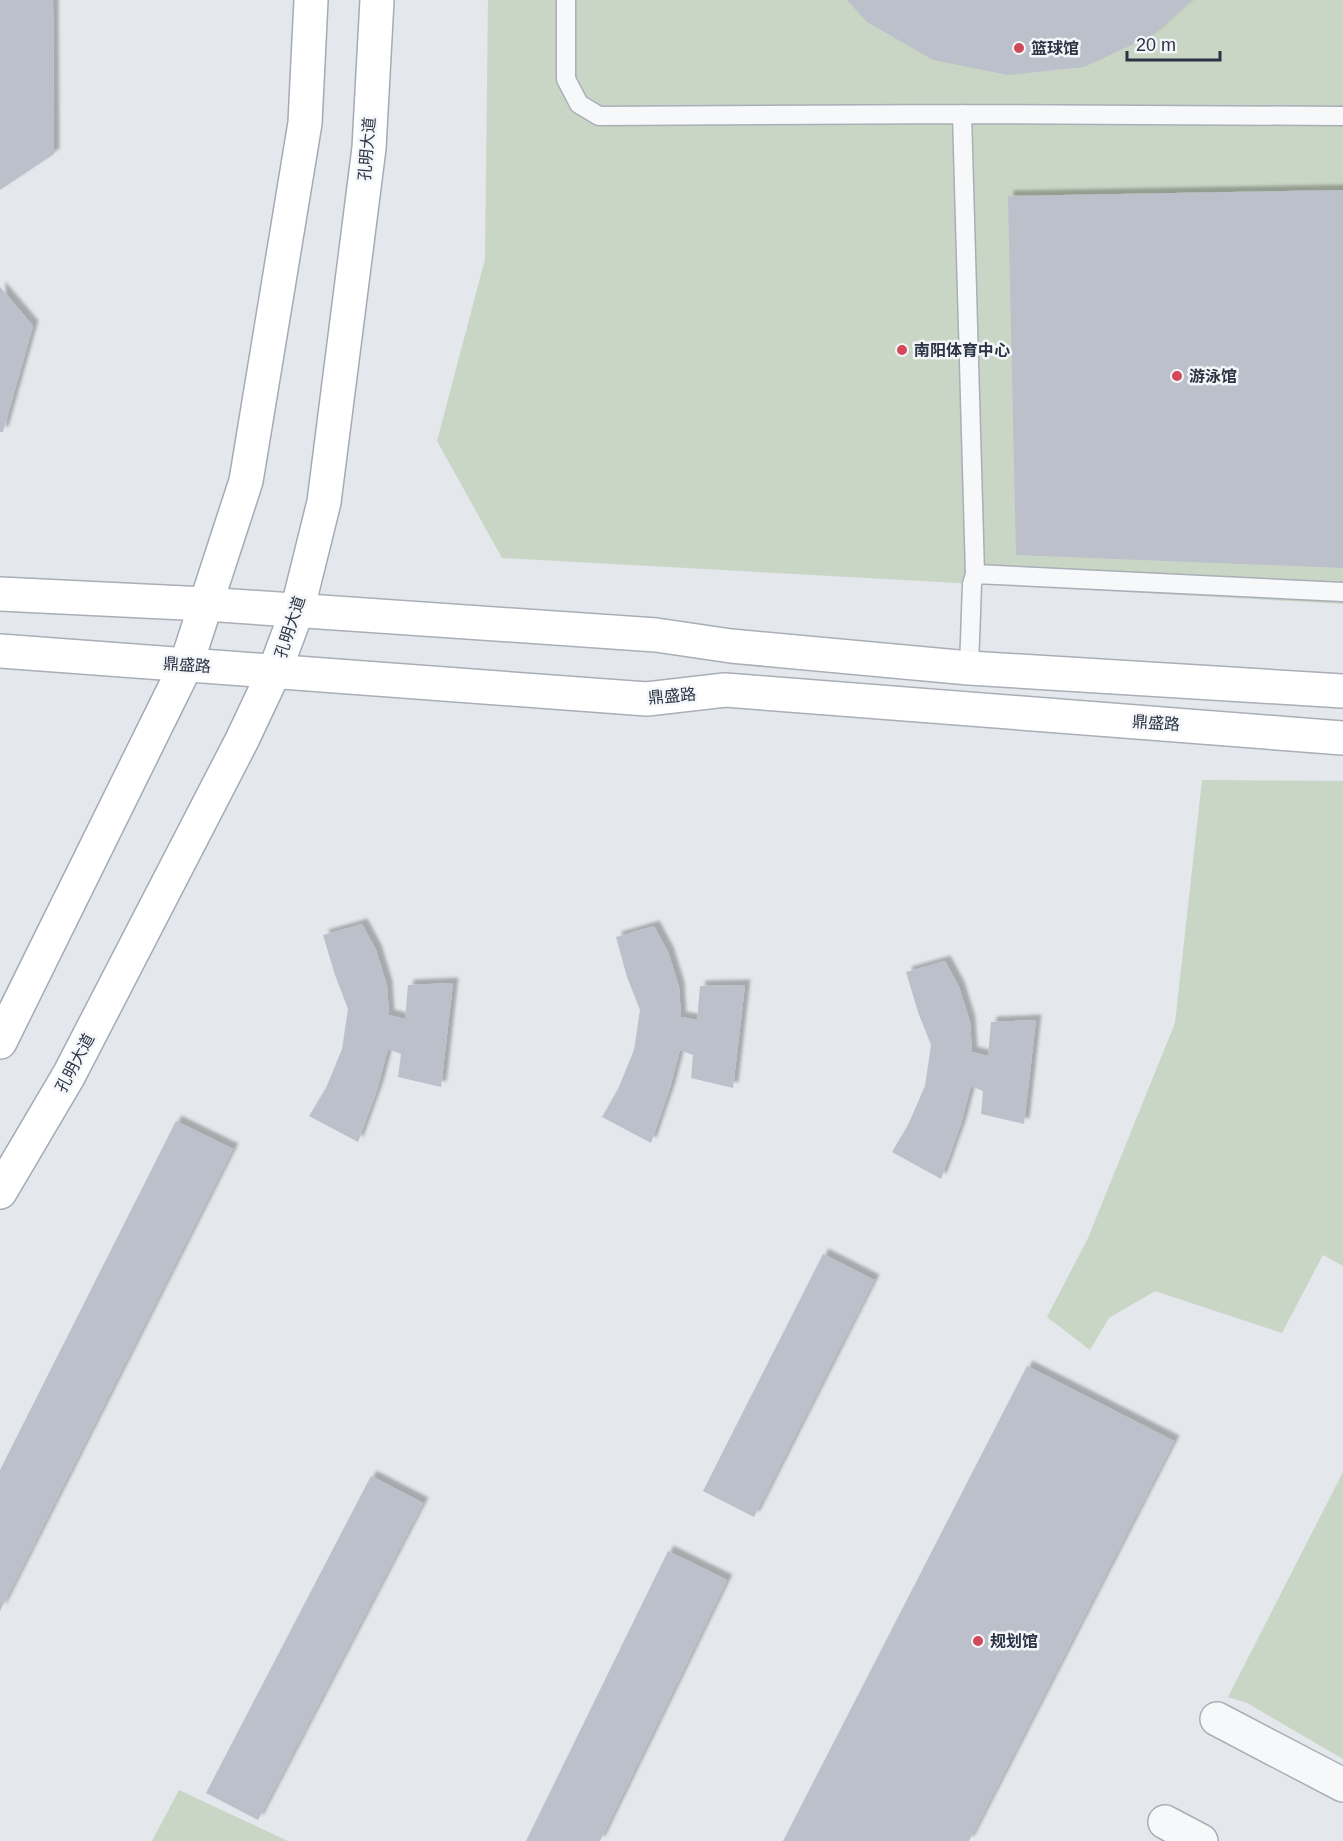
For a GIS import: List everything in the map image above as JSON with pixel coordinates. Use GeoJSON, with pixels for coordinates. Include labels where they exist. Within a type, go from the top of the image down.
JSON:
{"type":"FeatureCollection","features":[{"type":"Feature","properties":{"kind":"street"},"geometry":{"type":"LineString","coordinates":[[0,1041],[186,665],[246,481],[305,123],[311,0]]}},
{"type":"Feature","properties":{"kind":"street","name":"孔明大道"},"geometry":{"type":"LineString","coordinates":[[0,1192],[69,1075],[242,740],[275,670],[297,611],[324,502],[369,148],[377,0]]}},
{"type":"Feature","properties":{"kind":"street"},"geometry":{"type":"LineString","coordinates":[[0,594],[205,604],[656,635],[731,646],[969,668],[1343,691]]}},
{"type":"Feature","properties":{"kind":"street","name":"鼎盛路"},"geometry":{"type":"LineString","coordinates":[[0,651],[647,699],[725,690],[1343,738]]}},
{"type":"Feature","properties":{"kind":"street"},"geometry":{"type":"LineString","coordinates":[[1217,1719],[1343,1785]]}},
{"type":"Feature","properties":{"kind":"street"},"geometry":{"type":"LineString","coordinates":[[1165,1822],[1201,1841]]}},
{"type":"Feature","properties":{"kind":"lane"},"geometry":{"type":"LineString","coordinates":[[566,0],[566,79],[579,104],[599,116],[962,114],[1343,116]]}},
{"type":"Feature","properties":{"kind":"lane"},"geometry":{"type":"LineString","coordinates":[[962,114],[975,574],[972,584],[969,668]]}},
{"type":"Feature","properties":{"kind":"lane"},"geometry":{"type":"LineString","coordinates":[[975,574],[1343,592]]}},
{"type":"Feature","properties":{"kind":"green space","name":"南阳体育中心"},"geometry":{"type":"Polygon","coordinates":[[[488,0],[1343,0],[1343,604],[502,558],[437,441],[485,259],[488,0]]]}},
{"type":"Feature","properties":{"kind":"green space"},"geometry":{"type":"Polygon","coordinates":[[[1202,780],[1343,781],[1343,1266],[1323,1255],[1282,1333],[1155,1291],[1109,1318],[1090,1350],[1047,1317],[1088,1238],[1175,1023],[1202,780]]]}},
{"type":"Feature","properties":{"kind":"green space"},"geometry":{"type":"Polygon","coordinates":[[[1343,1472],[1343,1759],[1247,1703],[1228,1697],[1343,1472]]]}},
{"type":"Feature","properties":{"kind":"green space"},"geometry":{"type":"Polygon","coordinates":[[[179,1790],[288,1841],[152,1841],[179,1790]]]}},
{"type":"Feature","properties":{"kind":"building"},"geometry":{"type":"Polygon","coordinates":[[[0,0],[53,0],[54,154],[0,190],[0,0]]]}},
{"type":"Feature","properties":{"kind":"building","name":"篮球馆"},"geometry":{"type":"Polygon","coordinates":[[[847,0],[1192,0],[1153,35],[1084,67],[1008,75],[933,60],[867,22],[847,0]]]}},
{"type":"Feature","properties":{"kind":"building","name":"游泳馆"},"geometry":{"type":"Polygon","coordinates":[[[1343,190],[1343,568],[1016,555],[1008,196],[1343,190]]]}},
{"type":"Feature","properties":{"kind":"building"},"geometry":{"type":"Polygon","coordinates":[[[0,287],[33,326],[3,432],[0,432],[0,287]]]}},
{"type":"Feature","properties":{"kind":"building"},"geometry":{"type":"Polygon","coordinates":[[[362,924],[376,950],[387,986],[389,1015],[405,1019],[408,985],[453,983],[441,1087],[398,1077],[401,1054],[388,1049],[378,1087],[358,1142],[309,1116],[326,1088],[342,1049],[348,1009],[323,935],[362,924]]]}},
{"type":"Feature","properties":{"kind":"building"},"geometry":{"type":"Polygon","coordinates":[[[654,926],[668,952],[679,987],[681,1017],[697,1020],[700,986],[745,985],[733,1088],[691,1078],[693,1055],[680,1050],[651,1143],[602,1117],[618,1089],[634,1050],[640,1010],[627,977],[616,937],[654,926]]]}},
{"type":"Feature","properties":{"kind":"building"},"geometry":{"type":"Polygon","coordinates":[[[945,961],[959,987],[970,1022],[972,1052],[988,1056],[991,1022],[1036,1020],[1024,1124],[981,1114],[983,1091],[971,1086],[961,1124],[941,1179],[892,1152],[908,1125],[925,1086],[931,1045],[906,972],[945,961]]]}},
{"type":"Feature","properties":{"kind":"building"},"geometry":{"type":"Polygon","coordinates":[[[176,1121],[233,1149],[0,1611],[0,1470],[176,1121]]]}},
{"type":"Feature","properties":{"kind":"building"},"geometry":{"type":"Polygon","coordinates":[[[823,1254],[874,1280],[754,1517],[703,1491],[823,1254]]]}},
{"type":"Feature","properties":{"kind":"building","name":"规划馆"},"geometry":{"type":"Polygon","coordinates":[[[1027,1366],[1174,1441],[969,1841],[783,1841],[1027,1366]]]}},
{"type":"Feature","properties":{"kind":"building"},"geometry":{"type":"Polygon","coordinates":[[[371,1476],[423,1503],[258,1820],[206,1793],[371,1476]]]}},
{"type":"Feature","properties":{"kind":"building"},"geometry":{"type":"Polygon","coordinates":[[[668,1551],[727,1580],[600,1841],[526,1841],[668,1551]]]}},
{"type":"Feature","properties":{"kind":"place","name":"篮球馆"},"geometry":{"type":"Point","coordinates":[1019,48]}},
{"type":"Feature","properties":{"kind":"place","name":"南阳体育中心"},"geometry":{"type":"Point","coordinates":[902,350]}},
{"type":"Feature","properties":{"kind":"place","name":"游泳馆"},"geometry":{"type":"Point","coordinates":[1177,376]}},
{"type":"Feature","properties":{"kind":"place","name":"规划馆"},"geometry":{"type":"Point","coordinates":[978,1641]}}]}
